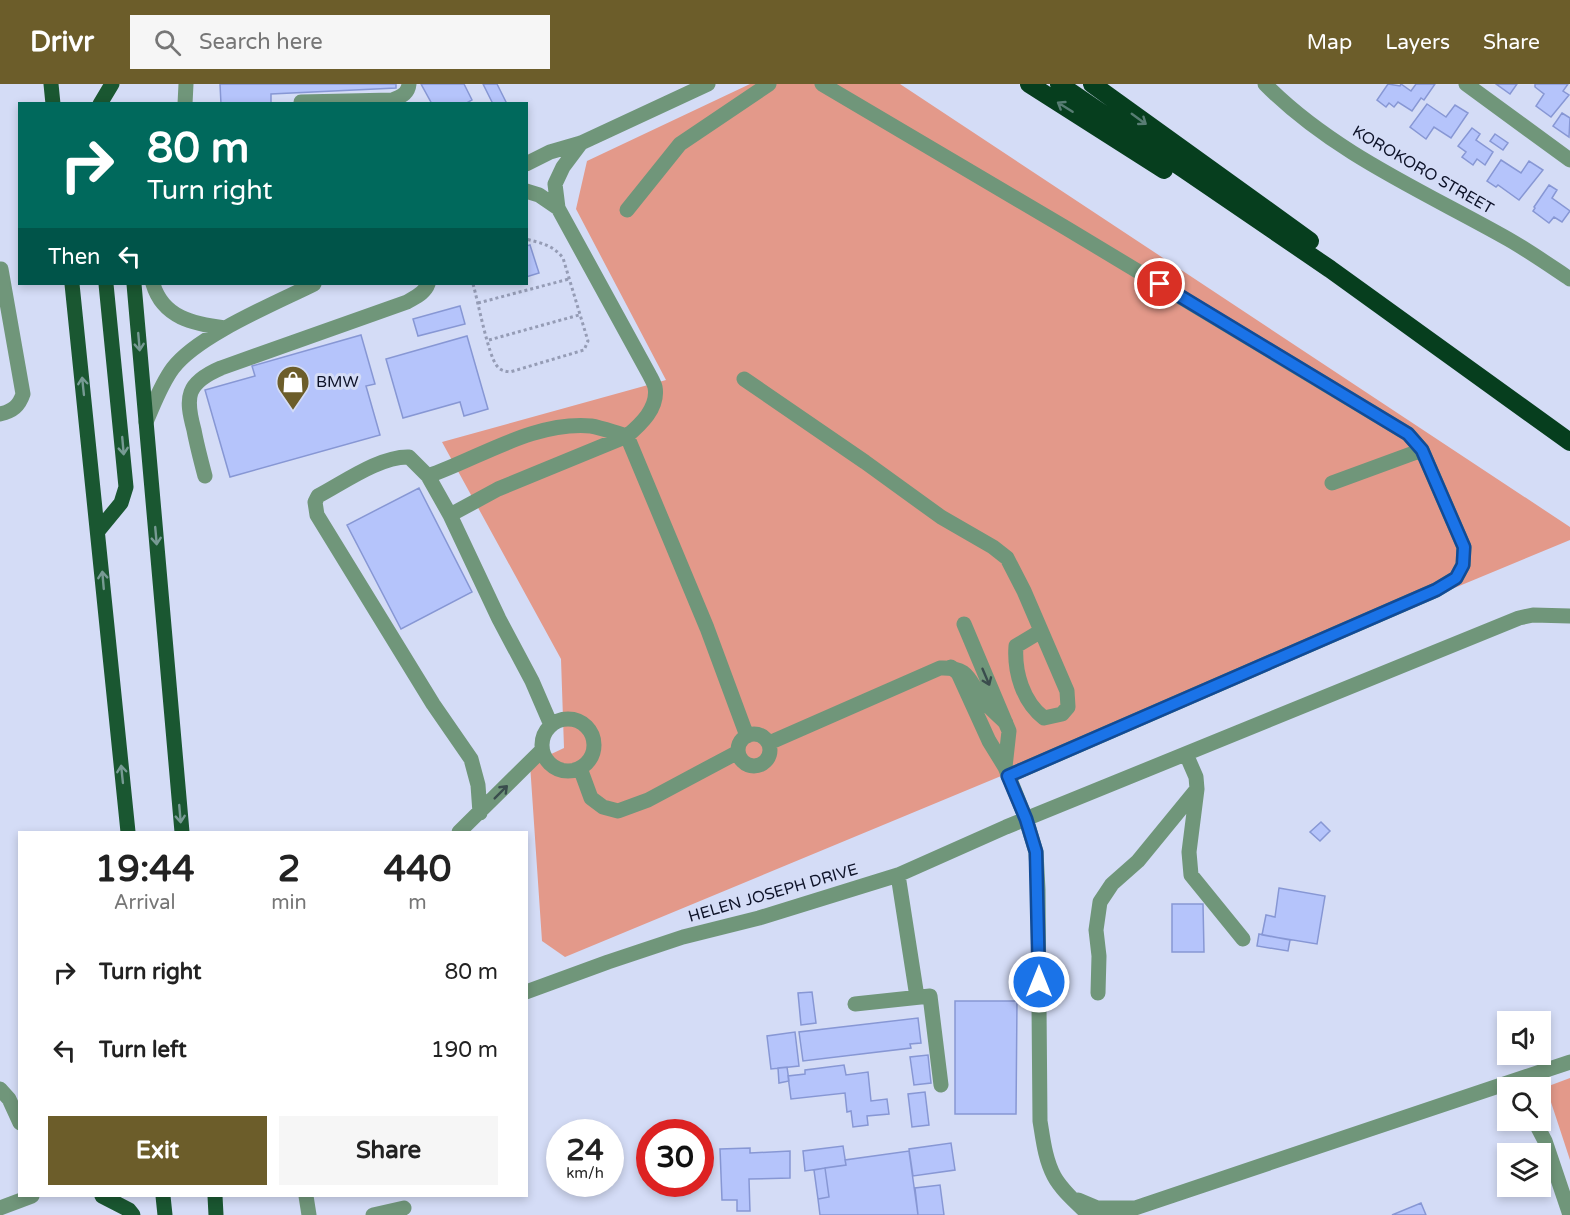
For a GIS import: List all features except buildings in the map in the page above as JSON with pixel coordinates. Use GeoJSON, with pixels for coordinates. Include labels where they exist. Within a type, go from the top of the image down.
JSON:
{"type":"FeatureCollection","features":[{"type":"Feature","properties":{"kind":"highway"},"geometry":{"type":"LineString","coordinates":[[1029,84],[1257,230],[1330,269]]}},
{"type":"Feature","properties":{"kind":"highway"},"geometry":{"type":"LineString","coordinates":[[1059,84],[1330,269],[1564,438]]}},
{"type":"Feature","properties":{"kind":"highway"},"geometry":{"type":"LineString","coordinates":[[1092,84],[1473,357],[1532,405],[1564,438]]}},
{"type":"Feature","properties":{"kind":"main road"},"geometry":{"type":"LineString","coordinates":[[101,102],[113,84]]}},
{"type":"Feature","properties":{"kind":"main road"},"geometry":{"type":"LineString","coordinates":[[113,84],[116,102]]}},
{"type":"Feature","properties":{"kind":"main road"},"geometry":{"type":"LineString","coordinates":[[72,285],[128,831]]}},
{"type":"Feature","properties":{"kind":"main road"},"geometry":{"type":"LineString","coordinates":[[98,531],[121,502],[126,487],[106,285]]}},
{"type":"Feature","properties":{"kind":"main road"},"geometry":{"type":"LineString","coordinates":[[134,285],[182,831]]}},
{"type":"Feature","properties":{"kind":"main road"},"geometry":{"type":"LineString","coordinates":[[104,1197],[129,1210],[133,1215]]}},
{"type":"Feature","properties":{"kind":"main road"},"geometry":{"type":"LineString","coordinates":[[163,1197],[165,1215]]}},
{"type":"Feature","properties":{"kind":"main road"},"geometry":{"type":"LineString","coordinates":[[215,1197],[216,1215]]}},
{"type":"Feature","properties":{"kind":"street"},"geometry":{"type":"LineString","coordinates":[[185,102],[186,84]]}},
{"type":"Feature","properties":{"kind":"street"},"geometry":{"type":"LineString","coordinates":[[301,102],[393,100],[408,90],[409,84]]}},
{"type":"Feature","properties":{"kind":"street"},"geometry":{"type":"LineString","coordinates":[[528,163],[550,152],[581,143],[708,84]]}},
{"type":"Feature","properties":{"kind":"street"},"geometry":{"type":"LineString","coordinates":[[627,210],[680,144],[769,84]]}},
{"type":"Feature","properties":{"kind":"street"},"geometry":{"type":"LineString","coordinates":[[822,84],[1408,434],[1422,450],[1464,547],[1463,565],[1456,578],[1436,590],[1006,771]]}},
{"type":"Feature","properties":{"kind":"street","name":"KOROKORO STREET"},"geometry":{"type":"LineString","coordinates":[[1265,84],[1288,107],[1350,151],[1510,239],[1570,279]]}},
{"type":"Feature","properties":{"kind":"street"},"geometry":{"type":"LineString","coordinates":[[1466,84],[1570,160]]}},
{"type":"Feature","properties":{"kind":"street"},"geometry":{"type":"LineString","coordinates":[[450,515],[498,489],[627,436],[644,422],[654,401],[655,388],[558,208],[555,184],[563,167],[581,143]]}},
{"type":"Feature","properties":{"kind":"street"},"geometry":{"type":"LineString","coordinates":[[528,192],[538,195],[558,208]]}},
{"type":"Feature","properties":{"kind":"street"},"geometry":{"type":"LineString","coordinates":[[0,414],[13,410],[20,403],[23,394],[1,269]]}},
{"type":"Feature","properties":{"kind":"street"},"geometry":{"type":"LineString","coordinates":[[154,285],[164,304],[176,315],[196,324],[225,328]]}},
{"type":"Feature","properties":{"kind":"street"},"geometry":{"type":"LineString","coordinates":[[146,422],[162,386],[180,360],[225,328],[312,285]]}},
{"type":"Feature","properties":{"kind":"street"},"geometry":{"type":"LineString","coordinates":[[205,476],[188,404],[194,387],[202,378],[221,368],[407,302],[418,296],[428,285]]}},
{"type":"Feature","properties":{"kind":"street"},"geometry":{"type":"LineString","coordinates":[[744,379],[941,517],[1007,558],[1024,591],[1067,691],[1068,707],[1062,714],[1044,718],[1033,710],[1020,682],[1015,663],[1016,646],[1041,632]]}},
{"type":"Feature","properties":{"kind":"street"},"geometry":{"type":"LineString","coordinates":[[428,476],[526,436],[555,428],[591,426],[627,436]]}},
{"type":"Feature","properties":{"kind":"street"},"geometry":{"type":"LineString","coordinates":[[627,436],[714,646],[747,736]]}},
{"type":"Feature","properties":{"kind":"street"},"geometry":{"type":"LineString","coordinates":[[1332,483],[1422,450]]}},
{"type":"Feature","properties":{"kind":"street"},"geometry":{"type":"LineString","coordinates":[[480,813],[478,785],[471,759],[321,522],[315,508],[318,496],[383,462],[396,457],[409,457],[428,476],[450,515],[499,619],[532,681],[551,725]]}},
{"type":"Feature","properties":{"kind":"street","name":"HELEN JOSEPH DRIVE"},"geometry":{"type":"LineString","coordinates":[[528,991],[683,937],[759,918],[898,875],[1026,819],[1519,618],[1533,615],[1570,616]]}},
{"type":"Feature","properties":{"kind":"street"},"geometry":{"type":"LineString","coordinates":[[964,624],[1009,731],[1006,771]]}},
{"type":"Feature","properties":{"kind":"street"},"geometry":{"type":"LineString","coordinates":[[769,743],[940,668],[951,667],[968,675],[983,700],[1006,723]]}},
{"type":"Feature","properties":{"kind":"street"},"geometry":{"type":"LineString","coordinates":[[951,667],[958,673],[1006,771],[1026,819],[1036,852],[1040,1121],[1054,1177],[1089,1215]]}},
{"type":"Feature","properties":{"kind":"street"},"geometry":{"type":"LineString","coordinates":[[571,719],[586,726],[591,733],[594,748],[592,756],[580,768],[564,771],[550,764],[542,750],[544,734],[551,725],[571,719]]}},
{"type":"Feature","properties":{"kind":"street"},"geometry":{"type":"LineString","coordinates":[[759,734],[769,743],[770,755],[762,765],[749,766],[743,763],[738,752],[742,740],[747,736],[759,734]]}},
{"type":"Feature","properties":{"kind":"street"},"geometry":{"type":"LineString","coordinates":[[460,831],[542,750]]}},
{"type":"Feature","properties":{"kind":"street"},"geometry":{"type":"LineString","coordinates":[[580,768],[591,798],[603,807],[618,811],[648,800],[738,752]]}},
{"type":"Feature","properties":{"kind":"street"},"geometry":{"type":"LineString","coordinates":[[1186,754],[1196,777],[1197,789],[1189,852],[1191,875],[1243,939]]}},
{"type":"Feature","properties":{"kind":"street"},"geometry":{"type":"LineString","coordinates":[[1098,993],[1099,956],[1096,930],[1100,902],[1112,884],[1138,861],[1197,789]]}},
{"type":"Feature","properties":{"kind":"street"},"geometry":{"type":"LineString","coordinates":[[898,875],[917,997]]}},
{"type":"Feature","properties":{"kind":"street"},"geometry":{"type":"LineString","coordinates":[[855,1004],[930,996],[941,1085]]}},
{"type":"Feature","properties":{"kind":"street"},"geometry":{"type":"LineString","coordinates":[[1070,1196],[1097,1208],[1135,1208],[1570,1062]]}},
{"type":"Feature","properties":{"kind":"street"},"geometry":{"type":"LineString","coordinates":[[1490,1088],[1497,1091]]}},
{"type":"Feature","properties":{"kind":"street"},"geometry":{"type":"LineString","coordinates":[[0,1089],[9,1099],[18,1119]]}},
{"type":"Feature","properties":{"kind":"street"},"geometry":{"type":"LineString","coordinates":[[1540,1131],[1570,1215]]}},
{"type":"Feature","properties":{"kind":"street"},"geometry":{"type":"LineString","coordinates":[[0,1208],[29,1197]]}},
{"type":"Feature","properties":{"kind":"street"},"geometry":{"type":"LineString","coordinates":[[306,1197],[309,1215]]}},
{"type":"Feature","properties":{"kind":"street"},"geometry":{"type":"LineString","coordinates":[[373,1215],[404,1208]]}},
{"type":"Feature","properties":{"kind":"path"},"geometry":{"type":"LineString","coordinates":[[473,285],[488,340],[496,365],[500,369],[510,372],[584,350],[588,341],[563,258],[557,250],[528,240]]}},
{"type":"Feature","properties":{"kind":"path"},"geometry":{"type":"LineString","coordinates":[[478,303],[569,279]]}},
{"type":"Feature","properties":{"kind":"path"},"geometry":{"type":"LineString","coordinates":[[488,340],[579,315]]}},
{"type":"Feature","properties":{"kind":"shaded area"},"geometry":{"type":"Polygon","coordinates":[[[750,84],[900,84],[1570,527],[1570,540],[565,957],[542,941],[530,764],[564,748],[561,659],[442,442],[666,380],[576,209],[587,161],[750,84]]]}},
{"type":"Feature","properties":{"kind":"shaded area"},"geometry":{"type":"Polygon","coordinates":[[[1570,1078],[1570,1160],[1551,1102],[1551,1085],[1570,1078]]]}},
{"type":"Feature","properties":{"kind":"place","name":"BMW"},"geometry":{"type":"Point","coordinates":[293,411]}},
{"type":"Feature","properties":{"kind":"route"},"geometry":{"type":"LineString","coordinates":[[1039,982],[1036,852],[1026,819],[1008,776],[1436,590],[1456,578],[1463,565],[1464,547],[1422,450],[1408,434],[1160,284]]}}]}
